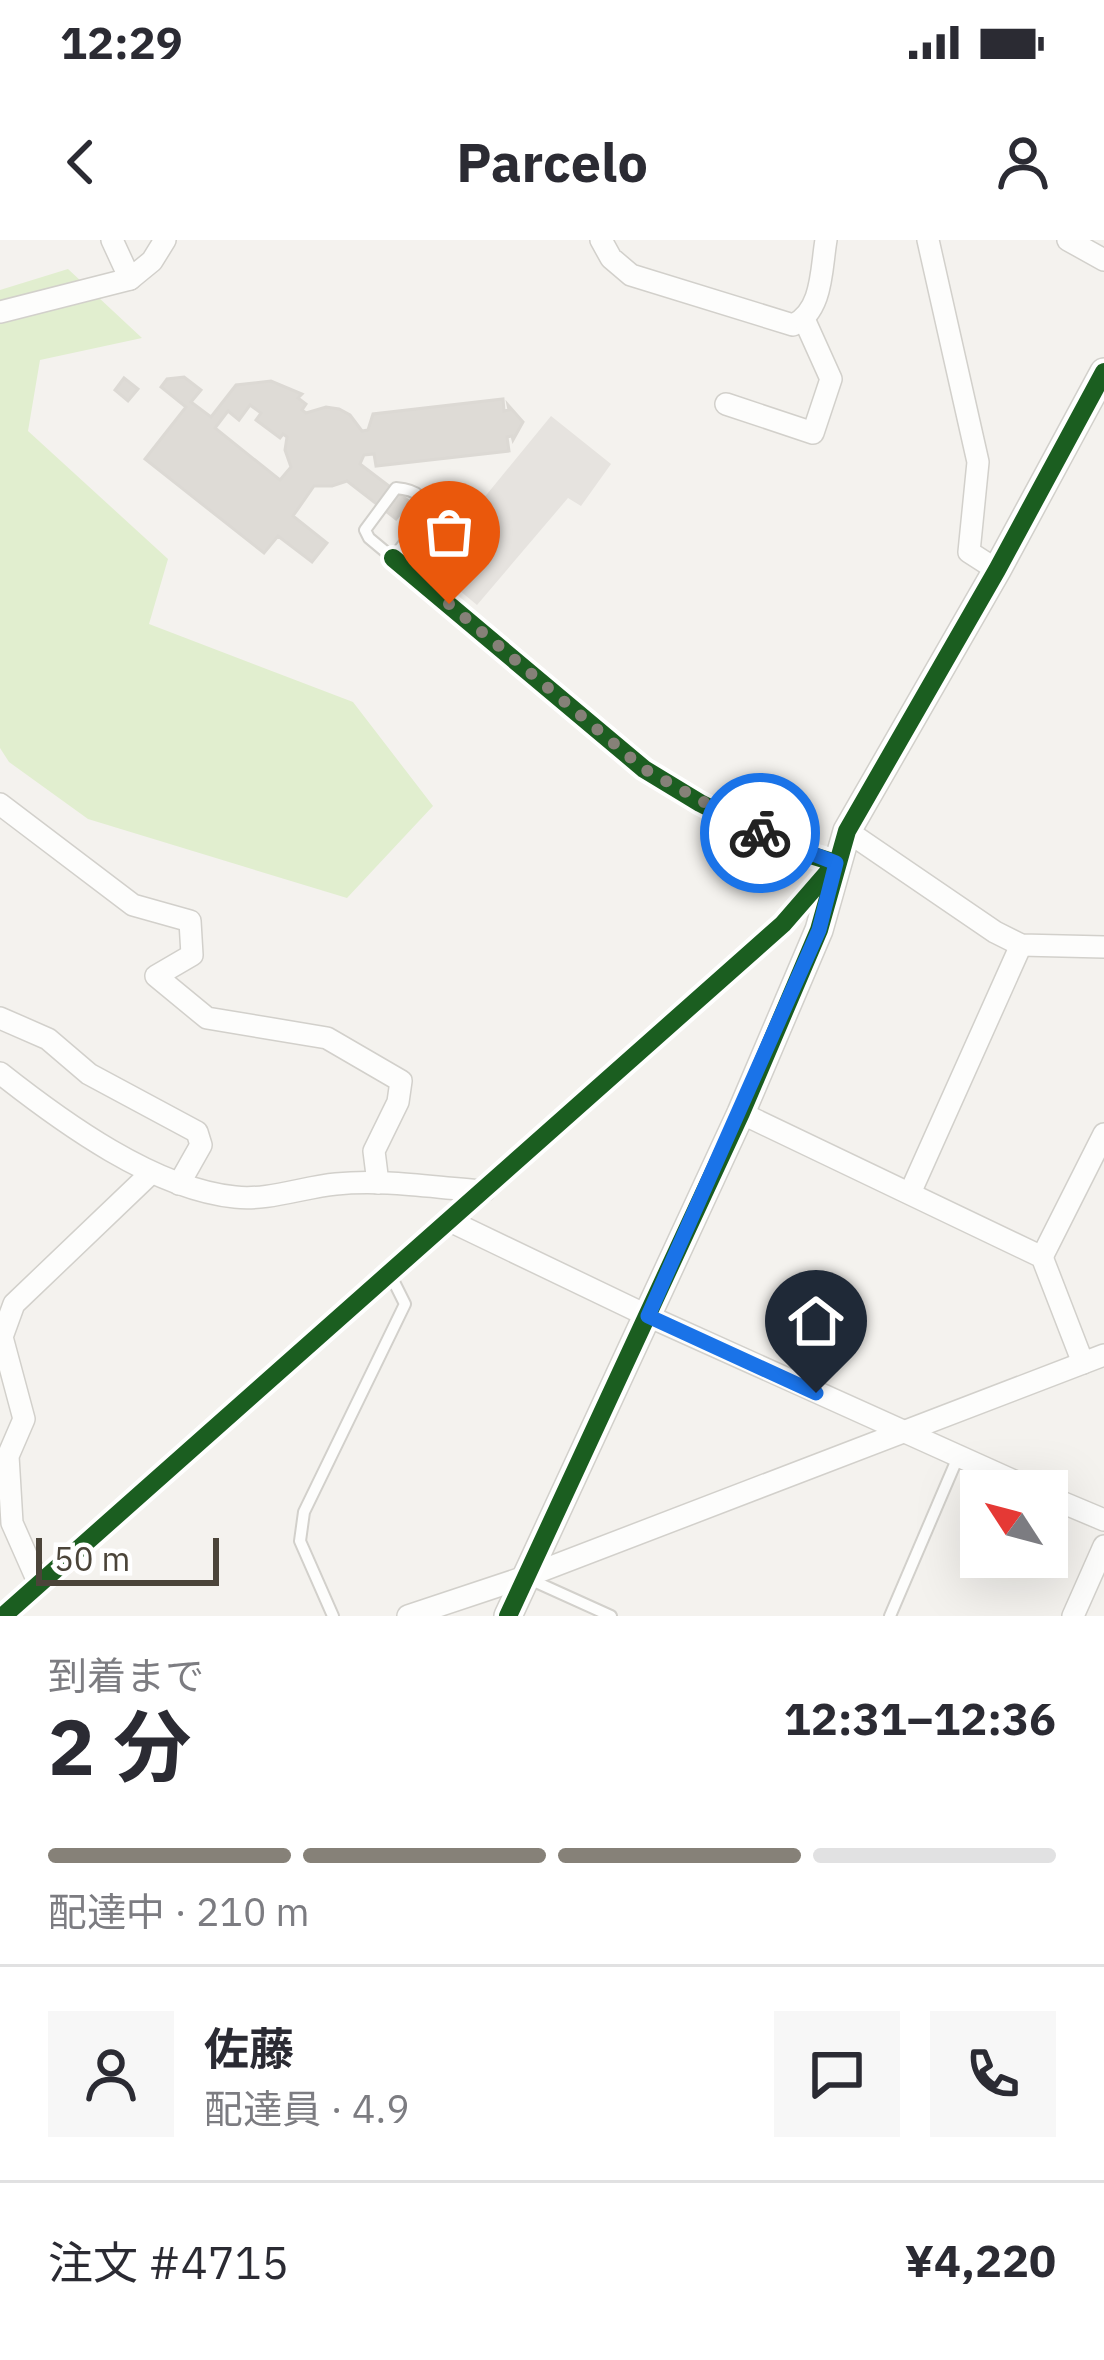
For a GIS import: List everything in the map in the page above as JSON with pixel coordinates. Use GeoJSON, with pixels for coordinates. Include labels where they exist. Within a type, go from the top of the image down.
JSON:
{"type":"FeatureCollection","features":[{"type":"Feature","properties":{"kind":"street"},"geometry":{"type":"LineString","coordinates":[[112,240],[130,279]]}},
{"type":"Feature","properties":{"kind":"street"},"geometry":{"type":"LineString","coordinates":[[0,312],[130,279],[152,261],[165,240]]}},
{"type":"Feature","properties":{"kind":"street"},"geometry":{"type":"LineString","coordinates":[[601,240],[611,258],[631,275],[793,325],[804,320],[816,302],[826,240]]}},
{"type":"Feature","properties":{"kind":"street"},"geometry":{"type":"LineString","coordinates":[[928,240],[978,462],[969,552],[997,570]]}},
{"type":"Feature","properties":{"kind":"street"},"geometry":{"type":"LineString","coordinates":[[1068,240],[1104,260]]}},
{"type":"Feature","properties":{"kind":"street"},"geometry":{"type":"LineString","coordinates":[[726,404],[813,433],[831,379],[804,320]]}},
{"type":"Feature","properties":{"kind":"street"},"geometry":{"type":"LineString","coordinates":[[508,1616],[741,1113],[819,930],[847,831],[1104,372]]}},
{"type":"Feature","properties":{"kind":"street"},"geometry":{"type":"LineString","coordinates":[[393,558],[644,769],[791,848],[836,863]]}},
{"type":"Feature","properties":{"kind":"street"},"geometry":{"type":"LineString","coordinates":[[0,804],[133,905],[190,921],[192,955],[156,976],[207,1018],[328,1038],[401,1081],[398,1102],[374,1151],[378,1183]]}},
{"type":"Feature","properties":{"kind":"street"},"geometry":{"type":"LineString","coordinates":[[847,831],[1021,945],[1104,946]]}},
{"type":"Feature","properties":{"kind":"street"},"geometry":{"type":"LineString","coordinates":[[3,1616],[783,924],[836,863]]}},
{"type":"Feature","properties":{"kind":"street"},"geometry":{"type":"LineString","coordinates":[[910,1193],[1021,945]]}},
{"type":"Feature","properties":{"kind":"street"},"geometry":{"type":"LineString","coordinates":[[0,1018],[48,1040],[89,1074],[197,1132],[201,1145],[179,1184]]}},
{"type":"Feature","properties":{"kind":"street"},"geometry":{"type":"LineString","coordinates":[[0,1073],[34,1100],[152,1173],[179,1184],[238,1198],[338,1184],[484,1191]]}},
{"type":"Feature","properties":{"kind":"street"},"geometry":{"type":"LineString","coordinates":[[408,1616],[525,1577],[1093,1359],[1042,1256],[741,1113]]}},
{"type":"Feature","properties":{"kind":"street"},"geometry":{"type":"LineString","coordinates":[[1042,1256],[1104,1134]]}},
{"type":"Feature","properties":{"kind":"street"},"geometry":{"type":"LineString","coordinates":[[39,1583],[12,1522],[8,1456],[24,1419],[2,1337],[14,1304],[152,1173]]}},
{"type":"Feature","properties":{"kind":"street"},"geometry":{"type":"LineString","coordinates":[[449,1221],[988,1470]]}},
{"type":"Feature","properties":{"kind":"street"},"geometry":{"type":"LineString","coordinates":[[1068,1505],[1104,1520]]}},
{"type":"Feature","properties":{"kind":"street"},"geometry":{"type":"LineString","coordinates":[[1073,1616],[1104,1546]]}},
{"type":"Feature","properties":{"kind":"lane"},"geometry":{"type":"LineString","coordinates":[[396,488],[402,488],[418,495],[425,503],[425,514],[393,558],[365,530],[396,488]]}},
{"type":"Feature","properties":{"kind":"lane"},"geometry":{"type":"LineString","coordinates":[[333,1616],[300,1540],[304,1512],[405,1304],[390,1274]]}},
{"type":"Feature","properties":{"kind":"lane"},"geometry":{"type":"LineString","coordinates":[[890,1616],[958,1457]]}},
{"type":"Feature","properties":{"kind":"lane"},"geometry":{"type":"LineString","coordinates":[[525,1577],[611,1616]]}},
{"type":"Feature","properties":{"kind":"green space"},"geometry":{"type":"Polygon","coordinates":[[[68,269],[142,338],[40,360],[28,431],[168,559],[149,624],[353,702],[433,806],[347,898],[88,819],[9,762],[0,748],[0,290],[68,269]]]}},
{"type":"Feature","properties":{"kind":"shaded area"},"geometry":{"type":"Polygon","coordinates":[[[551,416],[611,464],[581,506],[568,498],[477,605],[429,565],[551,416]]]}},
{"type":"Feature","properties":{"kind":"building"},"geometry":{"type":"Polygon","coordinates":[[[184,377],[201,390],[191,402],[211,417],[236,385],[271,381],[302,394],[298,398],[306,404],[302,410],[306,413],[339,409],[362,431],[368,430],[373,414],[503,399],[504,411],[509,410],[508,405],[523,422],[513,440],[507,437],[509,451],[376,466],[374,454],[364,455],[360,464],[410,502],[396,519],[347,481],[314,486],[293,516],[327,543],[312,562],[278,536],[264,553],[145,459],[186,407],[161,387],[167,379],[184,377]],[[250,405],[239,420],[228,411],[215,428],[280,480],[291,467],[285,450],[287,437],[280,438],[256,420],[261,413],[250,405]]]}},
{"type":"Feature","properties":{"kind":"building"},"geometry":{"type":"Polygon","coordinates":[[[124,378],[138,389],[128,401],[115,390],[124,378]]]}},
{"type":"Feature","properties":{"kind":"cycle path"},"geometry":{"type":"LineString","coordinates":[[508,1616],[741,1113],[819,930],[847,831],[1104,372]]}},
{"type":"Feature","properties":{"kind":"cycle path"},"geometry":{"type":"LineString","coordinates":[[3,1616],[783,924],[836,863],[791,849],[644,769],[393,558]]}},
{"type":"Feature","properties":{"kind":"way so far"},"geometry":{"type":"LineString","coordinates":[[449,604],[644,769],[760,833]]}},
{"type":"Feature","properties":{"kind":"route"},"geometry":{"type":"LineString","coordinates":[[760,833],[836,863],[819,930],[648,1316],[816,1393]]}}]}
